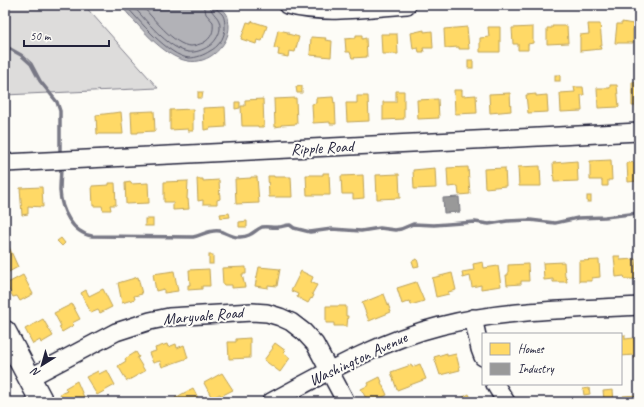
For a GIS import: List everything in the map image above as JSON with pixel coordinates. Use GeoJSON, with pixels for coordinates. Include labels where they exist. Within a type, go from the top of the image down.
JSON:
{"type":"FeatureCollection","features":[{"type":"Feature","properties":{"kind":"main road"},"geometry":{"type":"LineString","coordinates":[[5,332],[42,402]]}},
{"type":"Feature","properties":{"kind":"street"},"geometry":{"type":"LineString","coordinates":[[287,5],[313,9],[349,10],[407,5]]}},
{"type":"Feature","properties":{"kind":"street","name":"Ripple Road"},"geometry":{"type":"LineString","coordinates":[[5,163],[639,132]]}},
{"type":"Feature","properties":{"kind":"street","name":"Washington Avenue"},"geometry":{"type":"LineString","coordinates":[[271,402],[373,349],[410,334],[439,326],[473,318],[508,313],[639,306]]}},
{"type":"Feature","properties":{"kind":"street","name":"Maryvale Road"},"geometry":{"type":"LineString","coordinates":[[29,378],[116,332],[144,323],[169,317],[252,312],[267,313],[291,322],[304,332],[315,344],[346,402]]}},
{"type":"Feature","properties":{"kind":"street"},"geometry":{"type":"LineString","coordinates":[[473,318],[482,354]]}},
{"type":"Feature","properties":{"kind":"street"},"geometry":{"type":"LineString","coordinates":[[496,385],[506,402]]}},
{"type":"Feature","properties":{"kind":"shaded area"},"geometry":{"type":"Polygon","coordinates":[[[5,5],[84,5],[158,88],[5,95],[5,5]]]}},
{"type":"Feature","properties":{"kind":"water"},"geometry":{"type":"Polygon","coordinates":[[[120,5],[217,5],[228,16],[229,25],[226,40],[216,52],[203,60],[188,61],[178,58],[160,46],[142,30],[120,5]]]}},
{"type":"Feature","properties":{"kind":"building: Homes"},"geometry":{"type":"Polygon","coordinates":[[[251,21],[267,26],[262,41],[257,40],[256,44],[241,39],[247,22],[251,23],[251,21]]]}},
{"type":"Feature","properties":{"kind":"building: Homes"},"geometry":{"type":"Polygon","coordinates":[[[622,22],[633,24],[633,43],[615,43],[617,24],[622,24],[622,22]]]}},
{"type":"Feature","properties":{"kind":"building: Homes"},"geometry":{"type":"Polygon","coordinates":[[[588,24],[600,24],[601,49],[580,51],[580,35],[589,34],[588,24]]]}},
{"type":"Feature","properties":{"kind":"building: Homes"},"geometry":{"type":"Polygon","coordinates":[[[552,26],[567,26],[568,43],[547,44],[547,28],[552,28],[552,26]]]}},
{"type":"Feature","properties":{"kind":"building: Homes"},"geometry":{"type":"Polygon","coordinates":[[[467,27],[469,49],[459,49],[459,47],[445,48],[444,29],[467,27]]]}},
{"type":"Feature","properties":{"kind":"building: Homes"},"geometry":{"type":"Polygon","coordinates":[[[488,27],[500,27],[500,52],[480,52],[480,38],[489,37],[488,27]]]}},
{"type":"Feature","properties":{"kind":"building: Homes"},"geometry":{"type":"Polygon","coordinates":[[[533,27],[533,43],[528,44],[528,50],[518,50],[518,44],[513,44],[512,28],[533,27]]]}},
{"type":"Feature","properties":{"kind":"building: Homes"},"geometry":{"type":"Polygon","coordinates":[[[278,30],[288,32],[288,34],[299,37],[295,52],[289,51],[288,57],[278,55],[279,49],[274,48],[278,30]]]}},
{"type":"Feature","properties":{"kind":"building: Homes"},"geometry":{"type":"Polygon","coordinates":[[[424,30],[424,32],[432,31],[433,48],[423,48],[424,52],[419,52],[418,48],[413,49],[411,33],[424,30]]]}},
{"type":"Feature","properties":{"kind":"building: Homes"},"geometry":{"type":"Polygon","coordinates":[[[381,34],[397,34],[398,54],[382,54],[381,34]]]}},
{"type":"Feature","properties":{"kind":"building: Homes"},"geometry":{"type":"Polygon","coordinates":[[[356,35],[362,35],[362,39],[366,38],[367,57],[352,58],[350,52],[346,52],[345,39],[356,38],[356,35]]]}},
{"type":"Feature","properties":{"kind":"building: Homes"},"geometry":{"type":"Polygon","coordinates":[[[311,37],[326,38],[325,40],[332,41],[331,57],[310,55],[311,37]]]}},
{"type":"Feature","properties":{"kind":"building: Homes"},"geometry":{"type":"Polygon","coordinates":[[[468,60],[473,60],[473,68],[468,68],[468,60]]]}},
{"type":"Feature","properties":{"kind":"building: Homes"},"geometry":{"type":"Polygon","coordinates":[[[555,75],[560,75],[560,81],[555,81],[555,75]]]}},
{"type":"Feature","properties":{"kind":"building: Homes"},"geometry":{"type":"Polygon","coordinates":[[[632,82],[638,82],[639,106],[632,106],[632,82]]]}},
{"type":"Feature","properties":{"kind":"building: Homes"},"geometry":{"type":"Polygon","coordinates":[[[610,85],[617,85],[619,107],[598,108],[597,88],[610,88],[610,85]]]}},
{"type":"Feature","properties":{"kind":"building: Homes"},"geometry":{"type":"Polygon","coordinates":[[[302,86],[302,93],[297,93],[296,87],[302,86]]]}},
{"type":"Feature","properties":{"kind":"building: Homes"},"geometry":{"type":"Polygon","coordinates":[[[574,87],[583,87],[584,95],[581,95],[582,111],[561,112],[560,93],[575,92],[574,87]]]}},
{"type":"Feature","properties":{"kind":"building: Homes"},"geometry":{"type":"Polygon","coordinates":[[[454,90],[462,90],[462,96],[476,95],[477,113],[455,114],[454,90]]]}},
{"type":"Feature","properties":{"kind":"building: Homes"},"geometry":{"type":"Polygon","coordinates":[[[396,91],[404,91],[404,119],[383,120],[383,102],[396,102],[396,91]]]}},
{"type":"Feature","properties":{"kind":"building: Homes"},"geometry":{"type":"Polygon","coordinates":[[[198,92],[203,92],[202,98],[198,98],[198,92]]]}},
{"type":"Feature","properties":{"kind":"building: Homes"},"geometry":{"type":"Polygon","coordinates":[[[510,93],[511,111],[490,113],[489,94],[510,93]]]}},
{"type":"Feature","properties":{"kind":"building: Homes"},"geometry":{"type":"Polygon","coordinates":[[[536,94],[536,96],[547,95],[548,112],[528,113],[526,95],[536,94]]]}},
{"type":"Feature","properties":{"kind":"building: Homes"},"geometry":{"type":"Polygon","coordinates":[[[357,96],[368,96],[369,121],[347,122],[346,103],[357,103],[357,96]]]}},
{"type":"Feature","properties":{"kind":"building: Homes"},"geometry":{"type":"Polygon","coordinates":[[[333,97],[334,103],[335,102],[336,124],[330,124],[330,122],[313,123],[312,104],[316,103],[316,98],[333,97]]]}},
{"type":"Feature","properties":{"kind":"building: Homes"},"geometry":{"type":"Polygon","coordinates":[[[296,98],[297,124],[275,127],[274,99],[296,98]]]}},
{"type":"Feature","properties":{"kind":"building: Homes"},"geometry":{"type":"Polygon","coordinates":[[[263,99],[264,127],[242,126],[241,106],[245,106],[245,100],[263,99]]]}},
{"type":"Feature","properties":{"kind":"building: Homes"},"geometry":{"type":"Polygon","coordinates":[[[438,99],[439,118],[418,119],[417,100],[438,99]]]}},
{"type":"Feature","properties":{"kind":"building: Homes"},"geometry":{"type":"Polygon","coordinates":[[[235,102],[240,102],[240,108],[235,109],[235,102]]]}},
{"type":"Feature","properties":{"kind":"building: Homes"},"geometry":{"type":"Polygon","coordinates":[[[225,107],[226,127],[204,130],[203,108],[225,107]]]}},
{"type":"Feature","properties":{"kind":"building: Homes"},"geometry":{"type":"Polygon","coordinates":[[[193,109],[193,131],[188,131],[188,129],[170,130],[170,110],[193,109]]]}},
{"type":"Feature","properties":{"kind":"building: Homes"},"geometry":{"type":"Polygon","coordinates":[[[154,111],[155,131],[132,133],[131,112],[154,111]]]}},
{"type":"Feature","properties":{"kind":"building: Homes"},"geometry":{"type":"Polygon","coordinates":[[[121,112],[123,134],[97,134],[96,115],[121,112]]]}},
{"type":"Feature","properties":{"kind":"building: Homes"},"geometry":{"type":"Polygon","coordinates":[[[611,160],[612,180],[608,180],[608,186],[602,186],[602,180],[590,180],[590,161],[611,160]]]}},
{"type":"Feature","properties":{"kind":"building: Homes"},"geometry":{"type":"Polygon","coordinates":[[[577,161],[578,181],[554,182],[553,163],[577,161]]]}},
{"type":"Feature","properties":{"kind":"building: Homes"},"geometry":{"type":"Polygon","coordinates":[[[639,162],[639,180],[628,182],[627,163],[639,162]]]}},
{"type":"Feature","properties":{"kind":"building: Homes"},"geometry":{"type":"Polygon","coordinates":[[[540,166],[541,186],[519,186],[518,167],[540,166]]]}},
{"type":"Feature","properties":{"kind":"building: Homes"},"geometry":{"type":"Polygon","coordinates":[[[468,167],[470,194],[459,195],[458,186],[448,187],[447,168],[468,167]]]}},
{"type":"Feature","properties":{"kind":"building: Homes"},"geometry":{"type":"Polygon","coordinates":[[[435,168],[436,188],[414,189],[413,170],[435,168]]]}},
{"type":"Feature","properties":{"kind":"building: Homes"},"geometry":{"type":"Polygon","coordinates":[[[505,168],[506,186],[485,188],[484,169],[505,168]]]}},
{"type":"Feature","properties":{"kind":"building: Homes"},"geometry":{"type":"Polygon","coordinates":[[[323,173],[329,173],[330,195],[307,195],[306,175],[323,175],[323,173]]]}},
{"type":"Feature","properties":{"kind":"building: Homes"},"geometry":{"type":"Polygon","coordinates":[[[399,174],[400,198],[377,199],[376,175],[399,174]]]}},
{"type":"Feature","properties":{"kind":"building: Homes"},"geometry":{"type":"Polygon","coordinates":[[[363,175],[364,198],[353,199],[353,194],[342,194],[341,176],[363,175]]]}},
{"type":"Feature","properties":{"kind":"building: Homes"},"geometry":{"type":"Polygon","coordinates":[[[268,176],[291,177],[292,197],[269,197],[268,176]]]}},
{"type":"Feature","properties":{"kind":"building: Homes"},"geometry":{"type":"Polygon","coordinates":[[[257,177],[259,203],[236,204],[235,179],[257,177]]]}},
{"type":"Feature","properties":{"kind":"building: Homes"},"geometry":{"type":"Polygon","coordinates":[[[197,179],[203,179],[203,181],[219,180],[220,199],[217,200],[217,204],[203,204],[203,200],[198,201],[197,179]]]}},
{"type":"Feature","properties":{"kind":"building: Homes"},"geometry":{"type":"Polygon","coordinates":[[[188,181],[187,199],[189,209],[173,210],[173,202],[164,202],[164,182],[188,181]]]}},
{"type":"Feature","properties":{"kind":"building: Homes"},"geometry":{"type":"Polygon","coordinates":[[[131,182],[131,184],[148,183],[149,203],[126,204],[125,183],[131,182]]]}},
{"type":"Feature","properties":{"kind":"building: Homes"},"geometry":{"type":"Polygon","coordinates":[[[109,183],[115,183],[116,205],[110,205],[111,210],[103,210],[102,206],[93,206],[92,186],[109,185],[109,183]]]}},
{"type":"Feature","properties":{"kind":"building: Homes"},"geometry":{"type":"Polygon","coordinates":[[[42,187],[43,207],[28,206],[28,214],[22,215],[20,188],[42,187]]]}},
{"type":"Feature","properties":{"kind":"building: Homes"},"geometry":{"type":"Polygon","coordinates":[[[587,196],[591,196],[591,202],[587,202],[587,196]]]}},
{"type":"Feature","properties":{"kind":"building: Homes"},"geometry":{"type":"Polygon","coordinates":[[[229,213],[230,217],[221,218],[220,214],[229,213]]]}},
{"type":"Feature","properties":{"kind":"building: Homes"},"geometry":{"type":"Polygon","coordinates":[[[145,219],[153,219],[153,226],[145,226],[145,219]]]}},
{"type":"Feature","properties":{"kind":"building: Homes"},"geometry":{"type":"Polygon","coordinates":[[[247,221],[247,227],[239,227],[239,222],[247,221]]]}},
{"type":"Feature","properties":{"kind":"building: Homes"},"geometry":{"type":"Polygon","coordinates":[[[61,238],[65,243],[62,246],[57,241],[61,238]]]}},
{"type":"Feature","properties":{"kind":"building: Homes"},"geometry":{"type":"Polygon","coordinates":[[[9,247],[18,267],[5,274],[5,249],[9,247]]]}},
{"type":"Feature","properties":{"kind":"building: Homes"},"geometry":{"type":"Polygon","coordinates":[[[209,255],[213,255],[213,264],[209,264],[209,255]]]}},
{"type":"Feature","properties":{"kind":"building: Homes"},"geometry":{"type":"Polygon","coordinates":[[[614,256],[620,256],[620,260],[635,259],[637,279],[625,279],[624,276],[616,277],[614,256]]]}},
{"type":"Feature","properties":{"kind":"building: Homes"},"geometry":{"type":"Polygon","coordinates":[[[417,259],[419,266],[414,267],[412,261],[417,259]]]}},
{"type":"Feature","properties":{"kind":"building: Homes"},"geometry":{"type":"Polygon","coordinates":[[[599,260],[600,277],[592,278],[592,281],[579,281],[579,261],[599,260]]]}},
{"type":"Feature","properties":{"kind":"building: Homes"},"geometry":{"type":"Polygon","coordinates":[[[483,262],[484,268],[498,266],[501,286],[481,289],[481,285],[472,287],[470,276],[463,278],[462,272],[474,270],[473,264],[483,262]]]}},
{"type":"Feature","properties":{"kind":"building: Homes"},"geometry":{"type":"Polygon","coordinates":[[[564,262],[565,277],[567,282],[553,282],[553,279],[544,280],[543,263],[564,262]]]}},
{"type":"Feature","properties":{"kind":"building: Homes"},"geometry":{"type":"Polygon","coordinates":[[[528,264],[529,281],[521,281],[521,284],[507,285],[506,275],[508,275],[508,265],[528,264]]]}},
{"type":"Feature","properties":{"kind":"building: Homes"},"geometry":{"type":"Polygon","coordinates":[[[246,267],[246,274],[242,274],[245,287],[232,288],[232,285],[223,285],[222,268],[246,267]]]}},
{"type":"Feature","properties":{"kind":"building: Homes"},"geometry":{"type":"Polygon","coordinates":[[[259,267],[280,269],[277,286],[268,285],[268,288],[255,286],[259,267]]]}},
{"type":"Feature","properties":{"kind":"building: Homes"},"geometry":{"type":"Polygon","coordinates":[[[209,269],[210,286],[202,286],[202,289],[188,290],[188,285],[190,285],[189,270],[209,269]]]}},
{"type":"Feature","properties":{"kind":"building: Homes"},"geometry":{"type":"Polygon","coordinates":[[[174,271],[178,291],[164,293],[164,289],[156,291],[153,274],[174,271]]]}},
{"type":"Feature","properties":{"kind":"building: Homes"},"geometry":{"type":"Polygon","coordinates":[[[301,271],[313,277],[311,282],[317,285],[312,294],[314,295],[312,299],[311,298],[308,303],[297,297],[298,294],[291,291],[301,271]]]}},
{"type":"Feature","properties":{"kind":"building: Homes"},"geometry":{"type":"Polygon","coordinates":[[[452,273],[456,290],[448,292],[449,294],[436,297],[432,278],[452,273]]]}},
{"type":"Feature","properties":{"kind":"building: Homes"},"geometry":{"type":"Polygon","coordinates":[[[23,275],[33,294],[20,301],[17,296],[13,297],[6,284],[23,275]]]}},
{"type":"Feature","properties":{"kind":"building: Homes"},"geometry":{"type":"Polygon","coordinates":[[[138,277],[142,294],[134,296],[135,299],[122,303],[118,283],[138,277]]]}},
{"type":"Feature","properties":{"kind":"building: Homes"},"geometry":{"type":"Polygon","coordinates":[[[416,282],[424,301],[411,305],[410,301],[402,304],[397,288],[416,282]]]}},
{"type":"Feature","properties":{"kind":"building: Homes"},"geometry":{"type":"Polygon","coordinates":[[[103,289],[112,307],[100,313],[98,310],[91,313],[81,293],[86,290],[89,296],[103,289]]]}},
{"type":"Feature","properties":{"kind":"building: Homes"},"geometry":{"type":"Polygon","coordinates":[[[384,294],[391,312],[369,321],[362,303],[384,294]]]}},
{"type":"Feature","properties":{"kind":"building: Homes"},"geometry":{"type":"Polygon","coordinates":[[[72,304],[80,319],[72,323],[74,325],[62,332],[59,327],[61,326],[54,313],[72,304]]]}},
{"type":"Feature","properties":{"kind":"building: Homes"},"geometry":{"type":"Polygon","coordinates":[[[326,306],[346,306],[346,316],[348,316],[347,326],[334,326],[334,323],[326,323],[326,306]]]}},
{"type":"Feature","properties":{"kind":"building: Homes"},"geometry":{"type":"Polygon","coordinates":[[[43,319],[53,336],[41,343],[40,340],[33,344],[25,329],[43,319]]]}},
{"type":"Feature","properties":{"kind":"building: Homes"},"geometry":{"type":"Polygon","coordinates":[[[622,335],[625,335],[625,339],[634,338],[635,354],[639,354],[639,359],[635,359],[634,355],[622,356],[622,335]]]}},
{"type":"Feature","properties":{"kind":"building: Homes"},"geometry":{"type":"Polygon","coordinates":[[[250,338],[250,358],[229,359],[228,342],[236,342],[236,339],[250,338]]]}},
{"type":"Feature","properties":{"kind":"building: Homes"},"geometry":{"type":"Polygon","coordinates":[[[275,343],[286,351],[284,353],[290,358],[280,372],[264,360],[275,343]]]}},
{"type":"Feature","properties":{"kind":"building: Homes"},"geometry":{"type":"Polygon","coordinates":[[[167,344],[168,347],[176,344],[177,348],[184,345],[188,358],[162,367],[160,361],[153,363],[149,353],[156,351],[155,348],[167,344]]]}},
{"type":"Feature","properties":{"kind":"building: Homes"},"geometry":{"type":"Polygon","coordinates":[[[136,352],[139,357],[137,358],[145,371],[127,381],[118,366],[126,361],[125,359],[136,352]]]}},
{"type":"Feature","properties":{"kind":"building: Homes"},"geometry":{"type":"Polygon","coordinates":[[[447,353],[447,356],[456,354],[460,370],[440,375],[434,357],[447,353]]]}},
{"type":"Feature","properties":{"kind":"building: Homes"},"geometry":{"type":"Polygon","coordinates":[[[420,364],[426,379],[397,390],[391,372],[411,365],[412,367],[420,364]]]}},
{"type":"Feature","properties":{"kind":"building: Homes"},"geometry":{"type":"Polygon","coordinates":[[[107,370],[115,385],[97,395],[86,377],[98,371],[99,374],[107,370]]]}},
{"type":"Feature","properties":{"kind":"building: Homes"},"geometry":{"type":"Polygon","coordinates":[[[222,373],[233,390],[221,396],[220,394],[212,398],[204,383],[222,373]]]}},
{"type":"Feature","properties":{"kind":"building: Homes"},"geometry":{"type":"Polygon","coordinates":[[[380,377],[387,395],[373,402],[368,402],[361,389],[369,385],[368,383],[380,377]]]}},
{"type":"Feature","properties":{"kind":"building: Homes"},"geometry":{"type":"Polygon","coordinates":[[[77,381],[86,402],[64,402],[60,394],[67,391],[65,388],[77,381]]]}},
{"type":"Feature","properties":{"kind":"building: Homes"},"geometry":{"type":"Polygon","coordinates":[[[193,388],[200,402],[177,402],[175,398],[193,388]]]}},
{"type":"Feature","properties":{"kind":"building: Homes"},"geometry":{"type":"Polygon","coordinates":[[[589,388],[590,394],[584,395],[583,389],[589,388]]]}},
{"type":"Feature","properties":{"kind":"building: Homes"},"geometry":{"type":"Polygon","coordinates":[[[613,390],[614,402],[591,402],[591,399],[604,399],[603,391],[613,390]]]}},
{"type":"Feature","properties":{"kind":"building: Homes"},"geometry":{"type":"Polygon","coordinates":[[[469,394],[473,402],[454,402],[469,394]]]}},
{"type":"Feature","properties":{"kind":"building: Homes"},"geometry":{"type":"Polygon","coordinates":[[[639,395],[639,402],[623,401],[623,396],[639,395]]]}},
{"type":"Feature","properties":{"kind":"building: Homes"},"geometry":{"type":"Polygon","coordinates":[[[564,399],[565,402],[554,402],[564,399]]]}},
{"type":"Feature","properties":{"kind":"building: Homes"},"geometry":{"type":"Polygon","coordinates":[[[574,399],[575,402],[565,402],[574,399]]]}},
{"type":"Feature","properties":{"kind":"building: Industry"},"geometry":{"type":"Polygon","coordinates":[[[459,197],[460,212],[444,213],[443,198],[459,197]]]}},
{"type":"Feature","properties":{"kind":"waterway"},"geometry":{"type":"LineString","coordinates":[[5,46],[21,55],[31,64],[40,81],[57,102],[60,111],[60,155]]}},
{"type":"Feature","properties":{"kind":"waterway"},"geometry":{"type":"LineString","coordinates":[[61,165],[60,191],[65,212],[73,225],[85,234],[92,236],[193,237],[210,231],[220,231],[234,237],[240,237],[250,234],[262,227],[288,225],[310,232],[332,229],[361,231],[380,228],[395,230],[413,224],[434,225],[475,222],[489,224],[507,221],[530,220],[555,223],[578,218],[605,217],[639,213]]}}]}
